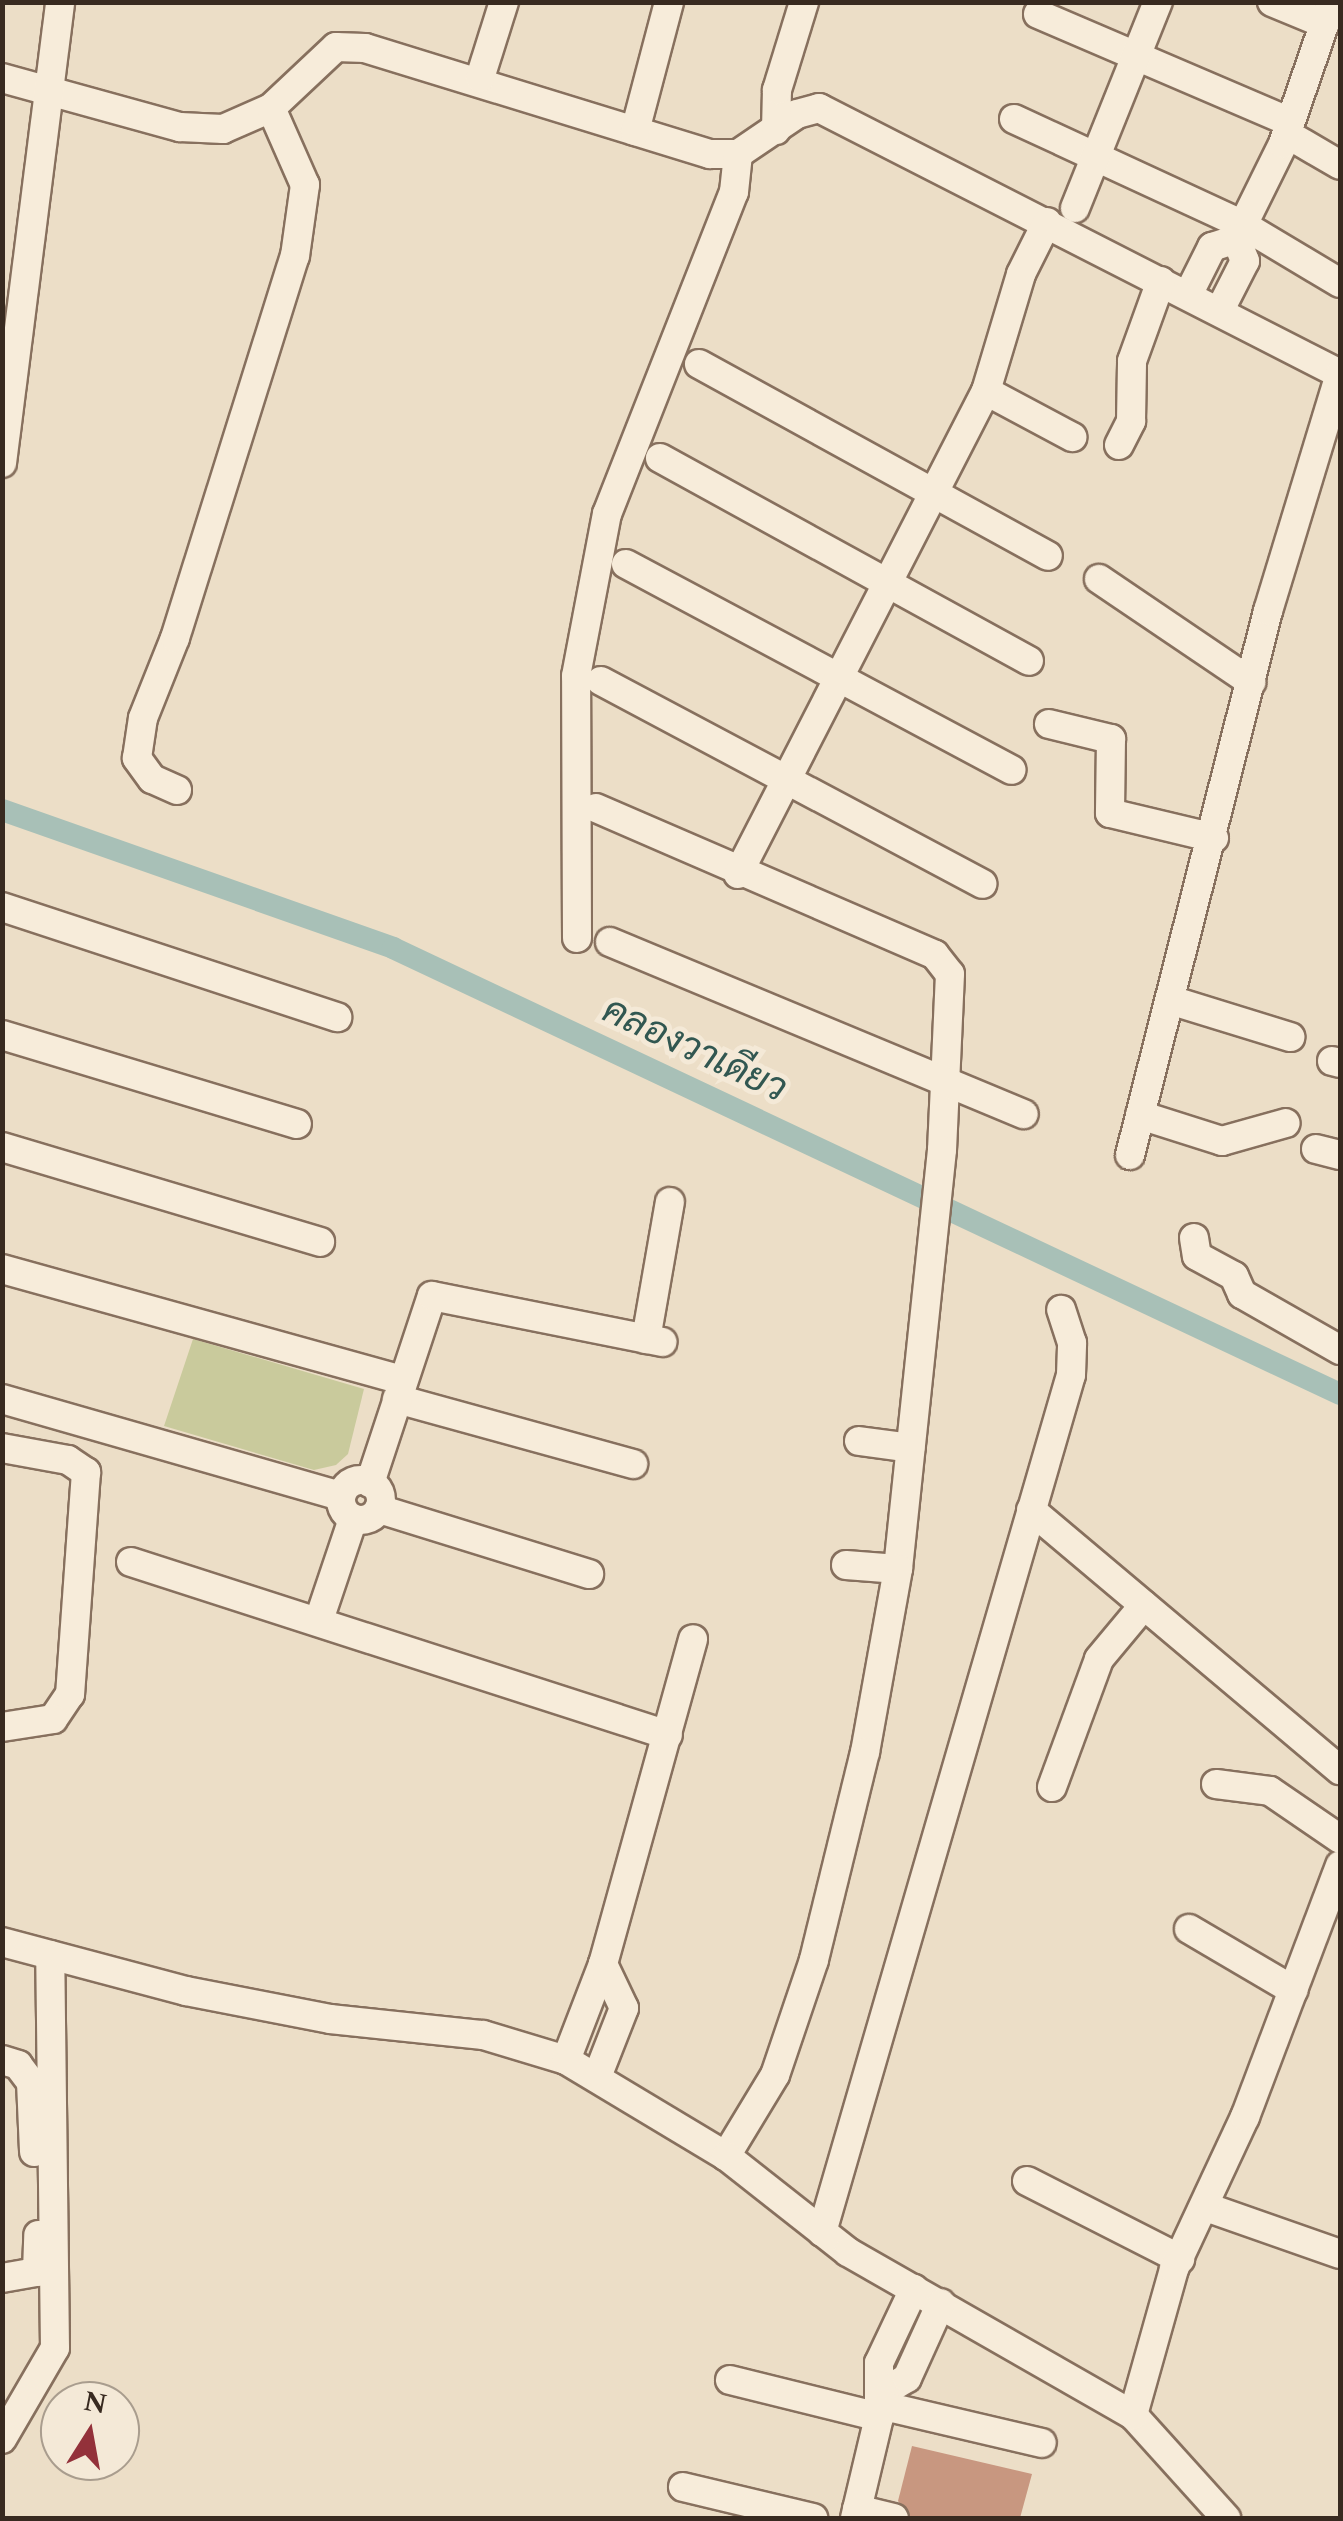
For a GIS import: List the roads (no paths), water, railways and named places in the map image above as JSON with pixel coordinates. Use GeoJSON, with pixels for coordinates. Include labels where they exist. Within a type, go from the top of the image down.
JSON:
{"type":"FeatureCollection","features":[{"type":"Feature","properties":{"kind":"street"},"geometry":{"type":"LineString","coordinates":[[2,464],[60,2]]}},
{"type":"Feature","properties":{"kind":"street"},"geometry":{"type":"LineString","coordinates":[[480,78],[504,2]]}},
{"type":"Feature","properties":{"kind":"street"},"geometry":{"type":"LineString","coordinates":[[635,131],[668,2]]}},
{"type":"Feature","properties":{"kind":"street"},"geometry":{"type":"LineString","coordinates":[[776,130],[777,90],[804,2]]}},
{"type":"Feature","properties":{"kind":"street"},"geometry":{"type":"LineString","coordinates":[[1075,208],[1158,2]]}},
{"type":"Feature","properties":{"kind":"street"},"geometry":{"type":"LineString","coordinates":[[1220,310],[1245,261],[1240,232],[1329,30],[1272,2]]}},
{"type":"Feature","properties":{"kind":"street"},"geometry":{"type":"LineString","coordinates":[[1038,14],[1288,128],[1340,164]]}},
{"type":"Feature","properties":{"kind":"street"},"geometry":{"type":"LineString","coordinates":[[2,78],[180,128],[223,130],[271,108],[336,48],[365,48],[480,78],[710,154],[738,154],[797,114],[818,108],[837,113],[1340,374],[1251,682],[1130,1155]]}},
{"type":"Feature","properties":{"kind":"street"},"geometry":{"type":"LineString","coordinates":[[177,790],[152,779],[137,758],[143,718],[175,638],[296,256],[306,184],[271,108]]}},
{"type":"Feature","properties":{"kind":"street"},"geometry":{"type":"LineString","coordinates":[[1014,119],[1340,283]]}},
{"type":"Feature","properties":{"kind":"street"},"geometry":{"type":"LineString","coordinates":[[577,938],[576,676],[607,514],[734,192],[738,154]]}},
{"type":"Feature","properties":{"kind":"street"},"geometry":{"type":"LineString","coordinates":[[738,874],[986,391],[1022,274],[1048,222]]}},
{"type":"Feature","properties":{"kind":"street"},"geometry":{"type":"LineString","coordinates":[[1188,295],[1212,247],[1240,232]]}},
{"type":"Feature","properties":{"kind":"street"},"geometry":{"type":"LineString","coordinates":[[1120,445],[1130,422],[1132,361],[1161,281]]}},
{"type":"Feature","properties":{"kind":"street"},"geometry":{"type":"LineString","coordinates":[[699,364],[1048,556]]}},
{"type":"Feature","properties":{"kind":"street"},"geometry":{"type":"LineString","coordinates":[[986,391],[1072,437]]}},
{"type":"Feature","properties":{"kind":"street"},"geometry":{"type":"LineString","coordinates":[[660,458],[1029,661]]}},
{"type":"Feature","properties":{"kind":"street"},"geometry":{"type":"LineString","coordinates":[[626,564],[838,674],[1011,770]]}},
{"type":"Feature","properties":{"kind":"street"},"geometry":{"type":"LineString","coordinates":[[1099,579],[1251,682]]}},
{"type":"Feature","properties":{"kind":"street"},"geometry":{"type":"LineString","coordinates":[[602,682],[982,884]]}},
{"type":"Feature","properties":{"kind":"street"},"geometry":{"type":"LineString","coordinates":[[1049,724],[1111,739],[1110,814],[1214,838]]}},
{"type":"Feature","properties":{"kind":"street"},"geometry":{"type":"LineString","coordinates":[[596,808],[738,874],[935,955],[950,974],[941,1082],[942,1150],[898,1569],[865,1752],[814,1960],[775,2075],[726,2156]]}},
{"type":"Feature","properties":{"kind":"street"},"geometry":{"type":"LineString","coordinates":[[2,907],[338,1018]]}},
{"type":"Feature","properties":{"kind":"street"},"geometry":{"type":"LineString","coordinates":[[610,942],[1024,1114]]}},
{"type":"Feature","properties":{"kind":"street"},"geometry":{"type":"LineString","coordinates":[[1170,1000],[1290,1038]]}},
{"type":"Feature","properties":{"kind":"street"},"geometry":{"type":"LineString","coordinates":[[2,1035],[297,1124]]}},
{"type":"Feature","properties":{"kind":"street"},"geometry":{"type":"LineString","coordinates":[[1140,1115],[1222,1141],[1286,1122]]}},
{"type":"Feature","properties":{"kind":"street"},"geometry":{"type":"LineString","coordinates":[[2,1148],[320,1242]]}},
{"type":"Feature","properties":{"kind":"street"},"geometry":{"type":"LineString","coordinates":[[319,1620],[432,1296],[654,1340],[670,1202]]}},
{"type":"Feature","properties":{"kind":"street"},"geometry":{"type":"LineString","coordinates":[[1194,1238],[1197,1256],[1234,1276],[1242,1294],[1340,1350]]}},
{"type":"Feature","properties":{"kind":"street"},"geometry":{"type":"LineString","coordinates":[[2,1268],[633,1464]]}},
{"type":"Feature","properties":{"kind":"street"},"geometry":{"type":"LineString","coordinates":[[822,2232],[1071,1375],[1072,1343],[1061,1310]]}},
{"type":"Feature","properties":{"kind":"street"},"geometry":{"type":"LineString","coordinates":[[2,1399],[361,1502],[589,1574]]}},
{"type":"Feature","properties":{"kind":"street"},"geometry":{"type":"LineString","coordinates":[[859,1441],[911,1448]]}},
{"type":"Feature","properties":{"kind":"street"},"geometry":{"type":"LineString","coordinates":[[2,1448],[68,1460],[86,1472],[70,1694],[53,1719],[2,1727]]}},
{"type":"Feature","properties":{"kind":"street"},"geometry":{"type":"LineString","coordinates":[[1031,1510],[1340,1770]]}},
{"type":"Feature","properties":{"kind":"street"},"geometry":{"type":"LineString","coordinates":[[131,1562],[668,1735]]}},
{"type":"Feature","properties":{"kind":"street"},"geometry":{"type":"LineString","coordinates":[[846,1565],[898,1569]]}},
{"type":"Feature","properties":{"kind":"street"},"geometry":{"type":"LineString","coordinates":[[1052,1787],[1099,1659],[1144,1605]]}},
{"type":"Feature","properties":{"kind":"street"},"geometry":{"type":"LineString","coordinates":[[566,2060],[603,1964],[693,1640]]}},
{"type":"Feature","properties":{"kind":"street"},"geometry":{"type":"LineString","coordinates":[[1216,1784],[1270,1791],[1340,1839]]}},
{"type":"Feature","properties":{"kind":"street"},"geometry":{"type":"LineString","coordinates":[[1133,2415],[1180,2258],[1206,2206],[1340,1865]]}},
{"type":"Feature","properties":{"kind":"street"},"geometry":{"type":"LineString","coordinates":[[1188,1929],[1293,1990]]}},
{"type":"Feature","properties":{"kind":"street"},"geometry":{"type":"LineString","coordinates":[[2,1942],[330,2019],[482,2035],[566,2060],[726,2156],[822,2232],[1133,2415],[1216,2513]]}},
{"type":"Feature","properties":{"kind":"street"},"geometry":{"type":"LineString","coordinates":[[2,2439],[56,2348],[50,1955]]}},
{"type":"Feature","properties":{"kind":"street"},"geometry":{"type":"LineString","coordinates":[[597,2077],[624,2008],[603,1964]]}},
{"type":"Feature","properties":{"kind":"street"},"geometry":{"type":"LineString","coordinates":[[2,2060],[18,2065],[31,2082],[39,2258],[37,2272],[2,2278]]}},
{"type":"Feature","properties":{"kind":"street"},"geometry":{"type":"LineString","coordinates":[[1027,2181],[1180,2258]]}},
{"type":"Feature","properties":{"kind":"street"},"geometry":{"type":"LineString","coordinates":[[1206,2206],[1340,2254]]}},
{"type":"Feature","properties":{"kind":"street"},"geometry":{"type":"LineString","coordinates":[[894,2518],[856,2514],[881,2405],[879,2362],[914,2289]]}},
{"type":"Feature","properties":{"kind":"street"},"geometry":{"type":"LineString","coordinates":[[881,2405],[907,2378],[941,2303]]}},
{"type":"Feature","properties":{"kind":"street"},"geometry":{"type":"LineString","coordinates":[[730,2380],[881,2405],[1042,2442]]}},
{"type":"Feature","properties":{"kind":"street"},"geometry":{"type":"LineString","coordinates":[[682,2487],[813,2518]]}},
{"type":"Feature","properties":{"kind":"waterway","name":"คลองวาเดียว"},"geometry":{"type":"LineString","coordinates":[[2,810],[393,948],[1340,1394]]}}]}
